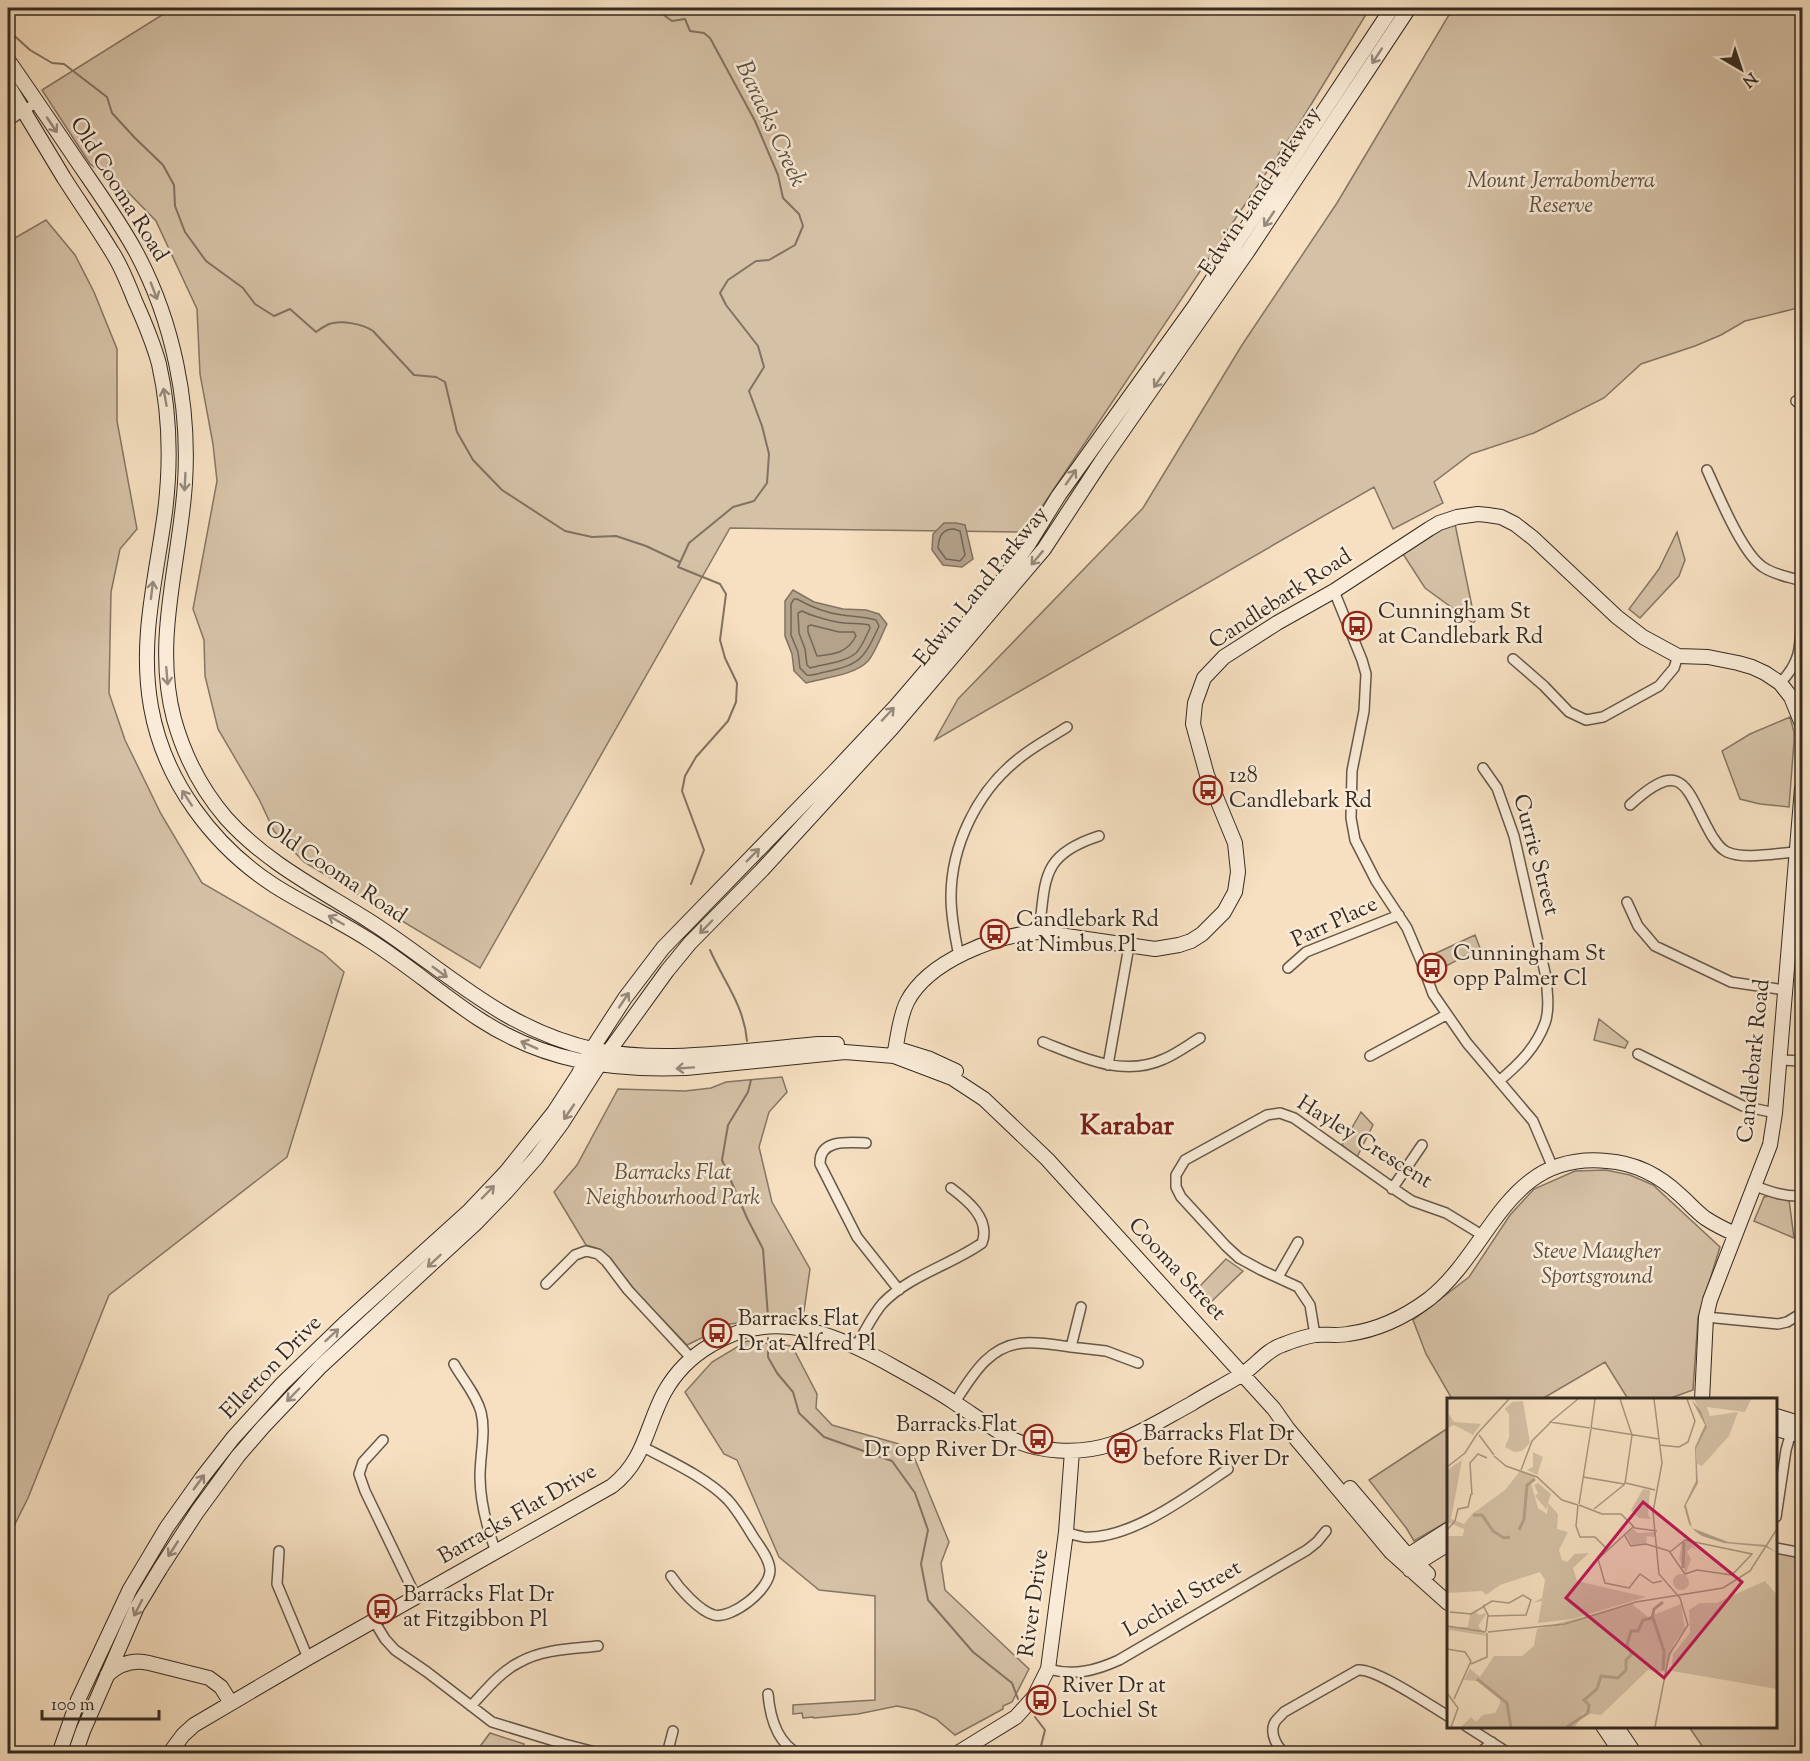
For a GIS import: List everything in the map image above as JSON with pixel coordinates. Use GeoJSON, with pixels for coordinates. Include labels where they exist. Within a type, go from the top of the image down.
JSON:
{"type":"FeatureCollection","features":[{"type":"Feature","properties":{"kind":"main road","name":"Edwin Land Parkway"},"geometry":{"type":"LineString","coordinates":[[585,1063],[625,998],[663,948],[867,737],[993,593],[1028,545],[1059,495],[1194,307],[1392,8]]}},
{"type":"Feature","properties":{"kind":"main road","name":"Edwin Land Parkway"},"geometry":{"type":"LineString","coordinates":[[599,1065],[643,1002],[690,943],[762,870],[884,737],[1044,549],[1101,462],[1248,251],[1409,8]]}},
{"type":"Feature","properties":{"kind":"main road","name":"Old Cooma Road"},"geometry":{"type":"LineString","coordinates":[[8,60],[122,228],[137,254],[159,304],[176,364],[186,439],[185,482],[166,627],[168,692],[186,754],[201,782],[227,819],[274,861],[379,928],[487,1005],[548,1036],[592,1049],[653,1056],[895,1053]]}},
{"type":"Feature","properties":{"kind":"main road","name":"Old Cooma Road"},"geometry":{"type":"LineString","coordinates":[[8,86],[114,254],[142,318],[158,363],[168,416],[168,470],[165,511],[146,636],[148,685],[156,729],[168,762],[204,822],[239,859],[274,885],[366,938],[498,1030],[540,1049],[585,1063],[660,1069],[686,1068],[748,1056]]}},
{"type":"Feature","properties":{"kind":"main road","name":"Candlebark Road"},"geometry":{"type":"LineString","coordinates":[[895,1053],[903,1012],[914,991],[935,969],[959,956],[1002,939],[1023,933],[1039,932],[1155,949],[1191,941],[1202,934],[1224,912],[1235,892],[1238,872],[1235,843],[1207,775],[1193,724],[1196,703],[1204,678],[1224,657],[1277,623],[1334,591],[1439,523],[1478,514],[1501,517],[1515,524],[1642,637],[1678,656],[1708,657],[1752,666],[1780,683],[1791,698],[1803,724]]}},
{"type":"Feature","properties":{"kind":"main road","name":"Candlebark Road"},"geometry":{"type":"LineString","coordinates":[[1702,1398],[1706,1317],[1710,1300],[1770,1145],[1781,1060],[1785,990],[1797,911],[1796,852],[1802,791]]}},
{"type":"Feature","properties":{"kind":"main road","name":"Cooma Street"},"geometry":{"type":"LineString","coordinates":[[895,1053],[952,1078],[984,1099],[1047,1159],[1274,1409],[1318,1451],[1353,1499],[1370,1529],[1447,1600]]}},
{"type":"Feature","properties":{"kind":"main road","name":"Ellerton Drive"},"geometry":{"type":"LineString","coordinates":[[59,1754],[78,1700],[130,1589],[167,1527],[233,1438],[309,1357],[494,1186],[537,1134],[569,1090],[585,1063]]}},
{"type":"Feature","properties":{"kind":"main road","name":"Ellerton Drive"},"geometry":{"type":"LineString","coordinates":[[75,1754],[82,1731],[137,1607],[197,1512],[244,1449],[321,1366],[462,1236],[506,1192],[536,1158],[562,1123],[599,1065]]}},
{"type":"Feature","properties":{"kind":"main road"},"geometry":{"type":"LineString","coordinates":[[1552,1168],[1591,1160],[1637,1167],[1653,1174],[1702,1215],[1735,1234]]}},
{"type":"Feature","properties":{"kind":"main road","name":"Barracks Flat Drive"},"geometry":{"type":"LineString","coordinates":[[169,1754],[183,1735],[194,1725],[612,1486],[631,1467],[643,1447],[665,1392],[678,1373],[709,1346],[729,1336],[774,1326],[812,1330],[856,1346],[955,1402],[1016,1441],[1037,1447],[1072,1451],[1104,1447],[1128,1438],[1242,1374],[1274,1348],[1315,1335],[1330,1336],[1372,1329],[1406,1314],[1429,1299],[1454,1274],[1518,1191],[1552,1168]]}},
{"type":"Feature","properties":{"kind":"main road"},"geometry":{"type":"LineString","coordinates":[[1777,1417],[1797,1429]]}},
{"type":"Feature","properties":{"kind":"main road"},"geometry":{"type":"LineString","coordinates":[[1777,1429],[1797,1429]]}},
{"type":"Feature","properties":{"kind":"main road","name":"River Drive"},"geometry":{"type":"LineString","coordinates":[[957,1754],[1016,1717],[1034,1697],[1048,1669],[1066,1532],[1072,1451]]}},
{"type":"Feature","properties":{"kind":"main road"},"geometry":{"type":"LineString","coordinates":[[1408,1563],[1447,1532]]}},
{"type":"Feature","properties":{"kind":"main road"},"geometry":{"type":"LineString","coordinates":[[1408,1563],[1447,1545]]}},
{"type":"Feature","properties":{"kind":"main road","name":"Cooma Street"},"geometry":{"type":"LineString","coordinates":[[1408,1563],[1447,1591]]}},
{"type":"Feature","properties":{"kind":"main road"},"geometry":{"type":"LineString","coordinates":[[51,1754],[65,1710],[86,1663],[105,1640]]}},
{"type":"Feature","properties":{"kind":"main road"},"geometry":{"type":"LineString","coordinates":[[97,1658],[119,1648],[142,1661],[209,1678],[219,1684],[231,1703]]}},
{"type":"Feature","properties":{"kind":"main road"},"geometry":{"type":"LineString","coordinates":[[106,1676],[120,1665],[142,1661]]}},
{"type":"Feature","properties":{"kind":"main road"},"geometry":{"type":"LineString","coordinates":[[1604,1728],[1622,1754]]}},
{"type":"Feature","properties":{"kind":"main road"},"geometry":{"type":"LineString","coordinates":[[1617,1728],[1635,1754]]}},
{"type":"Feature","properties":{"kind":"street"},"geometry":{"type":"LineString","coordinates":[[8,121],[37,102]]}},
{"type":"Feature","properties":{"kind":"street"},"geometry":{"type":"LineString","coordinates":[[1707,470],[1730,519],[1754,560],[1770,571],[1803,581]]}},
{"type":"Feature","properties":{"kind":"street"},"geometry":{"type":"LineString","coordinates":[[1334,591],[1366,674],[1364,711],[1352,771],[1351,818],[1355,840],[1376,881],[1412,939],[1433,994],[1467,1043],[1533,1121],[1552,1168]]}},
{"type":"Feature","properties":{"kind":"street"},"geometry":{"type":"LineString","coordinates":[[1780,683],[1794,667],[1800,653],[1803,607]]}},
{"type":"Feature","properties":{"kind":"street"},"geometry":{"type":"LineString","coordinates":[[1513,659],[1569,712],[1586,720],[1603,717],[1659,686],[1674,668],[1678,656]]}},
{"type":"Feature","properties":{"kind":"street"},"geometry":{"type":"LineString","coordinates":[[959,956],[951,894],[955,861],[967,825],[990,786],[1004,771],[1035,746],[1067,727]]}},
{"type":"Feature","properties":{"kind":"street","name":"Currie Street"},"geometry":{"type":"LineString","coordinates":[[1483,768],[1497,788],[1514,836],[1546,977],[1548,998],[1546,1022],[1529,1053],[1499,1081]]}},
{"type":"Feature","properties":{"kind":"street"},"geometry":{"type":"LineString","coordinates":[[1630,805],[1656,783],[1666,780],[1678,782],[1692,795],[1717,845],[1727,852],[1743,856],[1796,852]]}},
{"type":"Feature","properties":{"kind":"street"},"geometry":{"type":"LineString","coordinates":[[1039,932],[1045,888],[1051,869],[1058,858],[1069,848],[1099,836]]}},
{"type":"Feature","properties":{"kind":"street"},"geometry":{"type":"LineString","coordinates":[[1627,902],[1638,926],[1655,946],[1731,982],[1785,990]]}},
{"type":"Feature","properties":{"kind":"street","name":"Parr Place"},"geometry":{"type":"LineString","coordinates":[[1288,968],[1306,952],[1399,915]]}},
{"type":"Feature","properties":{"kind":"street"},"geometry":{"type":"LineString","coordinates":[[1108,1065],[1129,946]]}},
{"type":"Feature","properties":{"kind":"street"},"geometry":{"type":"LineString","coordinates":[[1370,1056],[1446,1015]]}},
{"type":"Feature","properties":{"kind":"street"},"geometry":{"type":"LineString","coordinates":[[1043,1042],[1084,1058],[1128,1068],[1148,1065],[1164,1059],[1200,1038]]}},
{"type":"Feature","properties":{"kind":"street"},"geometry":{"type":"LineString","coordinates":[[1638,1054],[1743,1106],[1775,1113]]}},
{"type":"Feature","properties":{"kind":"street"},"geometry":{"type":"LineString","coordinates":[[1781,1060],[1803,1061]]}},
{"type":"Feature","properties":{"kind":"street","name":"Hayley Crescent"},"geometry":{"type":"LineString","coordinates":[[1315,1335],[1310,1305],[1298,1287],[1239,1258],[1181,1197],[1176,1187],[1176,1175],[1185,1160],[1267,1115],[1280,1113],[1294,1118],[1392,1189],[1412,1201],[1446,1213],[1482,1235]]}},
{"type":"Feature","properties":{"kind":"street"},"geometry":{"type":"LineString","coordinates":[[866,1143],[840,1143],[831,1146],[823,1152],[820,1164],[857,1237],[899,1290]]}},
{"type":"Feature","properties":{"kind":"street"},"geometry":{"type":"LineString","coordinates":[[1392,1189],[1422,1145]]}},
{"type":"Feature","properties":{"kind":"street"},"geometry":{"type":"LineString","coordinates":[[1755,1186],[1773,1193],[1803,1196]]}},
{"type":"Feature","properties":{"kind":"street"},"geometry":{"type":"LineString","coordinates":[[856,1346],[876,1312],[890,1296],[982,1243],[984,1229],[977,1212],[951,1188]]}},
{"type":"Feature","properties":{"kind":"street"},"geometry":{"type":"LineString","coordinates":[[1278,1278],[1298,1242]]}},
{"type":"Feature","properties":{"kind":"street"},"geometry":{"type":"LineString","coordinates":[[546,1284],[575,1255],[583,1252],[595,1253],[604,1259],[628,1290],[692,1359]]}},
{"type":"Feature","properties":{"kind":"street"},"geometry":{"type":"LineString","coordinates":[[1071,1347],[1081,1307]]}},
{"type":"Feature","properties":{"kind":"street"},"geometry":{"type":"LineString","coordinates":[[1706,1317],[1778,1324],[1803,1313]]}},
{"type":"Feature","properties":{"kind":"street"},"geometry":{"type":"LineString","coordinates":[[955,1402],[986,1359],[1003,1348],[1016,1344],[1106,1351],[1138,1363]]}},
{"type":"Feature","properties":{"kind":"street"},"geometry":{"type":"LineString","coordinates":[[454,1364],[475,1396],[484,1424],[481,1494],[486,1521],[496,1552]]}},
{"type":"Feature","properties":{"kind":"street"},"geometry":{"type":"LineString","coordinates":[[1777,1510],[1786,1450],[1797,1429]]}},
{"type":"Feature","properties":{"kind":"street"},"geometry":{"type":"LineString","coordinates":[[383,1440],[363,1462],[359,1474],[365,1491],[417,1597]]}},
{"type":"Feature","properties":{"kind":"street"},"geometry":{"type":"LineString","coordinates":[[643,1447],[696,1476],[722,1494],[748,1528],[770,1568],[768,1582],[759,1593],[724,1615],[714,1615],[707,1611],[681,1590],[670,1576]]}},
{"type":"Feature","properties":{"kind":"street"},"geometry":{"type":"LineString","coordinates":[[1066,1532],[1083,1537],[1125,1529],[1169,1509],[1228,1469]]}},
{"type":"Feature","properties":{"kind":"street","name":"Lochiel Street"},"geometry":{"type":"LineString","coordinates":[[1048,1669],[1077,1673],[1112,1663],[1307,1550],[1326,1531]]}},
{"type":"Feature","properties":{"kind":"street"},"geometry":{"type":"LineString","coordinates":[[1777,1548],[1803,1553]]}},
{"type":"Feature","properties":{"kind":"street"},"geometry":{"type":"LineString","coordinates":[[279,1551],[277,1584],[308,1658]]}},
{"type":"Feature","properties":{"kind":"street"},"geometry":{"type":"LineString","coordinates":[[374,1621],[385,1639],[396,1650],[492,1722],[603,1754]]}},
{"type":"Feature","properties":{"kind":"street"},"geometry":{"type":"LineString","coordinates":[[471,1706],[490,1686],[519,1662],[558,1650],[598,1646]]}},
{"type":"Feature","properties":{"kind":"street"},"geometry":{"type":"LineString","coordinates":[[1286,1754],[1277,1746],[1274,1738],[1273,1730],[1278,1718],[1284,1712],[1358,1671],[1365,1670],[1378,1675],[1447,1715]]}},
{"type":"Feature","properties":{"kind":"street"},"geometry":{"type":"LineString","coordinates":[[768,1694],[772,1720],[786,1746],[799,1754]]}},
{"type":"Feature","properties":{"kind":"street"},"geometry":{"type":"LineString","coordinates":[[1469,1728],[1510,1754]]}},
{"type":"Feature","properties":{"kind":"street"},"geometry":{"type":"LineString","coordinates":[[667,1754],[673,1731]]}},
{"type":"Feature","properties":{"kind":"street"},"geometry":{"type":"LineString","coordinates":[[1479,1754],[1492,1742]]}},
{"type":"Feature","properties":{"kind":"green space"},"geometry":{"type":"Polygon","coordinates":[[[173,8],[1370,8],[1301,121],[1025,532],[730,528],[480,968],[304,862],[274,831],[259,799],[218,729],[205,676],[204,640],[193,609],[217,481],[213,444],[200,374],[197,309],[156,221],[126,190],[90,164],[42,90],[173,8]]]}},
{"type":"Feature","properties":{"kind":"green space","name":"Mount Jerrabomberra Reserve"},"geometry":{"type":"Polygon","coordinates":[[[1453,8],[1802,8],[1802,307],[1745,321],[1695,346],[1641,364],[1604,398],[1534,433],[1471,454],[1434,482],[1443,503],[1393,529],[1374,487],[935,740],[958,699],[1143,508],[1242,345],[1337,203],[1453,8]]]}},
{"type":"Feature","properties":{"kind":"green space"},"geometry":{"type":"Polygon","coordinates":[[[46,220],[75,255],[94,292],[117,349],[117,421],[137,529],[120,549],[111,592],[109,693],[125,740],[161,814],[202,883],[323,953],[344,972],[287,1157],[109,1295],[28,1498],[8,1538],[8,242],[46,220]]]}},
{"type":"Feature","properties":{"kind":"green space"},"geometry":{"type":"Polygon","coordinates":[[[1455,524],[1475,621],[1473,623],[1425,588],[1403,554],[1442,529],[1455,524]]]}},
{"type":"Feature","properties":{"kind":"green space"},"geometry":{"type":"Polygon","coordinates":[[[1677,532],[1685,560],[1679,576],[1640,618],[1629,609],[1659,569],[1677,532]]]}},
{"type":"Feature","properties":{"kind":"green space"},"geometry":{"type":"Polygon","coordinates":[[[1790,717],[1794,741],[1789,807],[1740,799],[1722,751],[1750,734],[1790,717]]]}},
{"type":"Feature","properties":{"kind":"green space"},"geometry":{"type":"Polygon","coordinates":[[[1475,935],[1480,948],[1437,971],[1432,955],[1475,935]]]}},
{"type":"Feature","properties":{"kind":"green space"},"geometry":{"type":"Polygon","coordinates":[[[1599,1019],[1628,1042],[1625,1048],[1594,1040],[1599,1019]]]}},
{"type":"Feature","properties":{"kind":"green space","name":"Barracks Flat Neighbourhood Park"},"geometry":{"type":"Polygon","coordinates":[[[782,1077],[787,1092],[769,1112],[759,1147],[772,1202],[810,1269],[803,1318],[730,1324],[687,1345],[637,1293],[608,1256],[586,1245],[554,1192],[577,1165],[618,1089],[685,1091],[711,1088],[726,1082],[782,1077]]]}},
{"type":"Feature","properties":{"kind":"green space"},"geometry":{"type":"Polygon","coordinates":[[[1361,1112],[1373,1125],[1357,1157],[1342,1145],[1361,1112]]]}},
{"type":"Feature","properties":{"kind":"green space","name":"Steve Maugher Sportsground"},"geometry":{"type":"Polygon","coordinates":[[[1606,1170],[1630,1175],[1653,1185],[1720,1247],[1698,1318],[1693,1390],[1671,1398],[1627,1398],[1605,1362],[1544,1398],[1451,1398],[1426,1354],[1413,1320],[1469,1277],[1510,1215],[1534,1189],[1575,1171],[1606,1170]]]}},
{"type":"Feature","properties":{"kind":"green space"},"geometry":{"type":"Polygon","coordinates":[[[1764,1197],[1789,1200],[1794,1238],[1754,1221],[1764,1197]]]}},
{"type":"Feature","properties":{"kind":"green space"},"geometry":{"type":"Polygon","coordinates":[[[1226,1259],[1243,1271],[1212,1301],[1199,1287],[1226,1259]]]}},
{"type":"Feature","properties":{"kind":"green space"},"geometry":{"type":"Polygon","coordinates":[[[747,1341],[792,1346],[817,1394],[816,1408],[832,1425],[910,1447],[949,1542],[941,1563],[945,1590],[1029,1669],[1012,1702],[1003,1706],[1003,1709],[955,1735],[936,1719],[916,1710],[897,1706],[858,1714],[814,1718],[803,1718],[802,1713],[793,1714],[793,1705],[875,1700],[875,1596],[819,1590],[779,1557],[737,1460],[724,1454],[685,1392],[712,1362],[747,1341]]]}},
{"type":"Feature","properties":{"kind":"green space"},"geometry":{"type":"Polygon","coordinates":[[[1447,1429],[1447,1522],[1414,1541],[1369,1480],[1447,1429]]]}},
{"type":"Feature","properties":{"kind":"green space"},"geometry":{"type":"Polygon","coordinates":[[[1777,1548],[1802,1553],[1802,1753],[1707,1753],[1690,1728],[1777,1728],[1777,1548]]]}},
{"type":"Feature","properties":{"kind":"green space"},"geometry":{"type":"Polygon","coordinates":[[[490,1733],[524,1744],[523,1753],[475,1753],[490,1733]]]}},
{"type":"Feature","properties":{"kind":"water"},"geometry":{"type":"Polygon","coordinates":[[[944,523],[965,525],[973,559],[962,567],[943,565],[932,550],[933,534],[944,523]]]}},
{"type":"Feature","properties":{"kind":"water"},"geometry":{"type":"Polygon","coordinates":[[[793,590],[814,602],[879,614],[887,624],[868,661],[847,673],[806,683],[794,671],[792,654],[785,636],[785,601],[793,590]]]}},
{"type":"Feature","properties":{"kind":"waterway","name":"Baracks Creek"},"geometry":{"type":"LineString","coordinates":[[654,8],[672,21],[685,19],[690,31],[704,33],[710,38],[755,121],[778,175],[783,198],[799,214],[803,226],[795,245],[769,260],[756,261],[728,280],[720,293],[726,305],[758,346],[764,367],[749,391],[762,426],[769,454],[767,483],[754,501],[733,507],[689,543],[678,567],[720,584],[726,594],[720,640],[725,658],[737,683],[736,702],[728,721],[696,757],[685,776],[682,791],[704,850],[691,884]]}},
{"type":"Feature","properties":{"kind":"waterway"},"geometry":{"type":"LineString","coordinates":[[8,30],[30,50],[52,63],[64,64],[107,97],[112,113],[163,165],[174,185],[175,206],[185,232],[206,261],[243,288],[255,304],[274,316],[290,309],[316,332],[329,324],[340,322],[358,325],[373,331],[414,375],[436,377],[445,382],[457,432],[473,460],[502,490],[565,531],[592,537],[616,536],[646,546],[680,562]]}},
{"type":"Feature","properties":{"kind":"waterway","name":"Baracks Creek"},"geometry":{"type":"LineString","coordinates":[[710,950],[738,1005],[747,1041]]}},
{"type":"Feature","properties":{"kind":"waterway","name":"Baracks Creek"},"geometry":{"type":"LineString","coordinates":[[751,1080],[748,1092],[728,1125],[722,1160],[763,1249],[768,1317]]}},
{"type":"Feature","properties":{"kind":"waterway","name":"Baracks Creek"},"geometry":{"type":"LineString","coordinates":[[768,1338],[768,1357],[777,1373],[793,1392],[799,1413],[824,1437],[892,1461],[915,1493],[928,1530],[921,1564],[928,1600],[973,1652],[1012,1683],[1018,1699]]}},
{"type":"Feature","properties":{"kind":"waterway","name":"Baracks Creek"},"geometry":{"type":"LineString","coordinates":[[1035,1717],[1045,1730],[1039,1754]]}},
{"type":"Feature","properties":{"kind":"place","name":"Cunningham St at Candlebark Rd"},"geometry":{"type":"Point","coordinates":[1357,626]}},
{"type":"Feature","properties":{"kind":"place","name":"128 Candlebark Rd"},"geometry":{"type":"Point","coordinates":[1208,790]}},
{"type":"Feature","properties":{"kind":"place","name":"Candlebark Rd at Nimbus Pl"},"geometry":{"type":"Point","coordinates":[995,934]}},
{"type":"Feature","properties":{"kind":"place","name":"Cunningham St opp Palmer Cl"},"geometry":{"type":"Point","coordinates":[1432,968]}},
{"type":"Feature","properties":{"kind":"place","name":"Barracks Flat Dr at Alfred Pl"},"geometry":{"type":"Point","coordinates":[717,1333]}},
{"type":"Feature","properties":{"kind":"place","name":"Barracks Flat Dr opp River Dr"},"geometry":{"type":"Point","coordinates":[1038,1439]}},
{"type":"Feature","properties":{"kind":"place","name":"Barracks Flat Dr before River Dr"},"geometry":{"type":"Point","coordinates":[1122,1448]}},
{"type":"Feature","properties":{"kind":"place","name":"Barracks Flat Dr at Fitzgibbon Pl"},"geometry":{"type":"Point","coordinates":[382,1609]}},
{"type":"Feature","properties":{"kind":"place","name":"River Dr at Lochiel St"},"geometry":{"type":"Point","coordinates":[1041,1700]}},
{"type":"Feature","properties":{"kind":"district","name":"Karabar"},"geometry":{"type":"Point","coordinates":[1127,1127]}}]}
